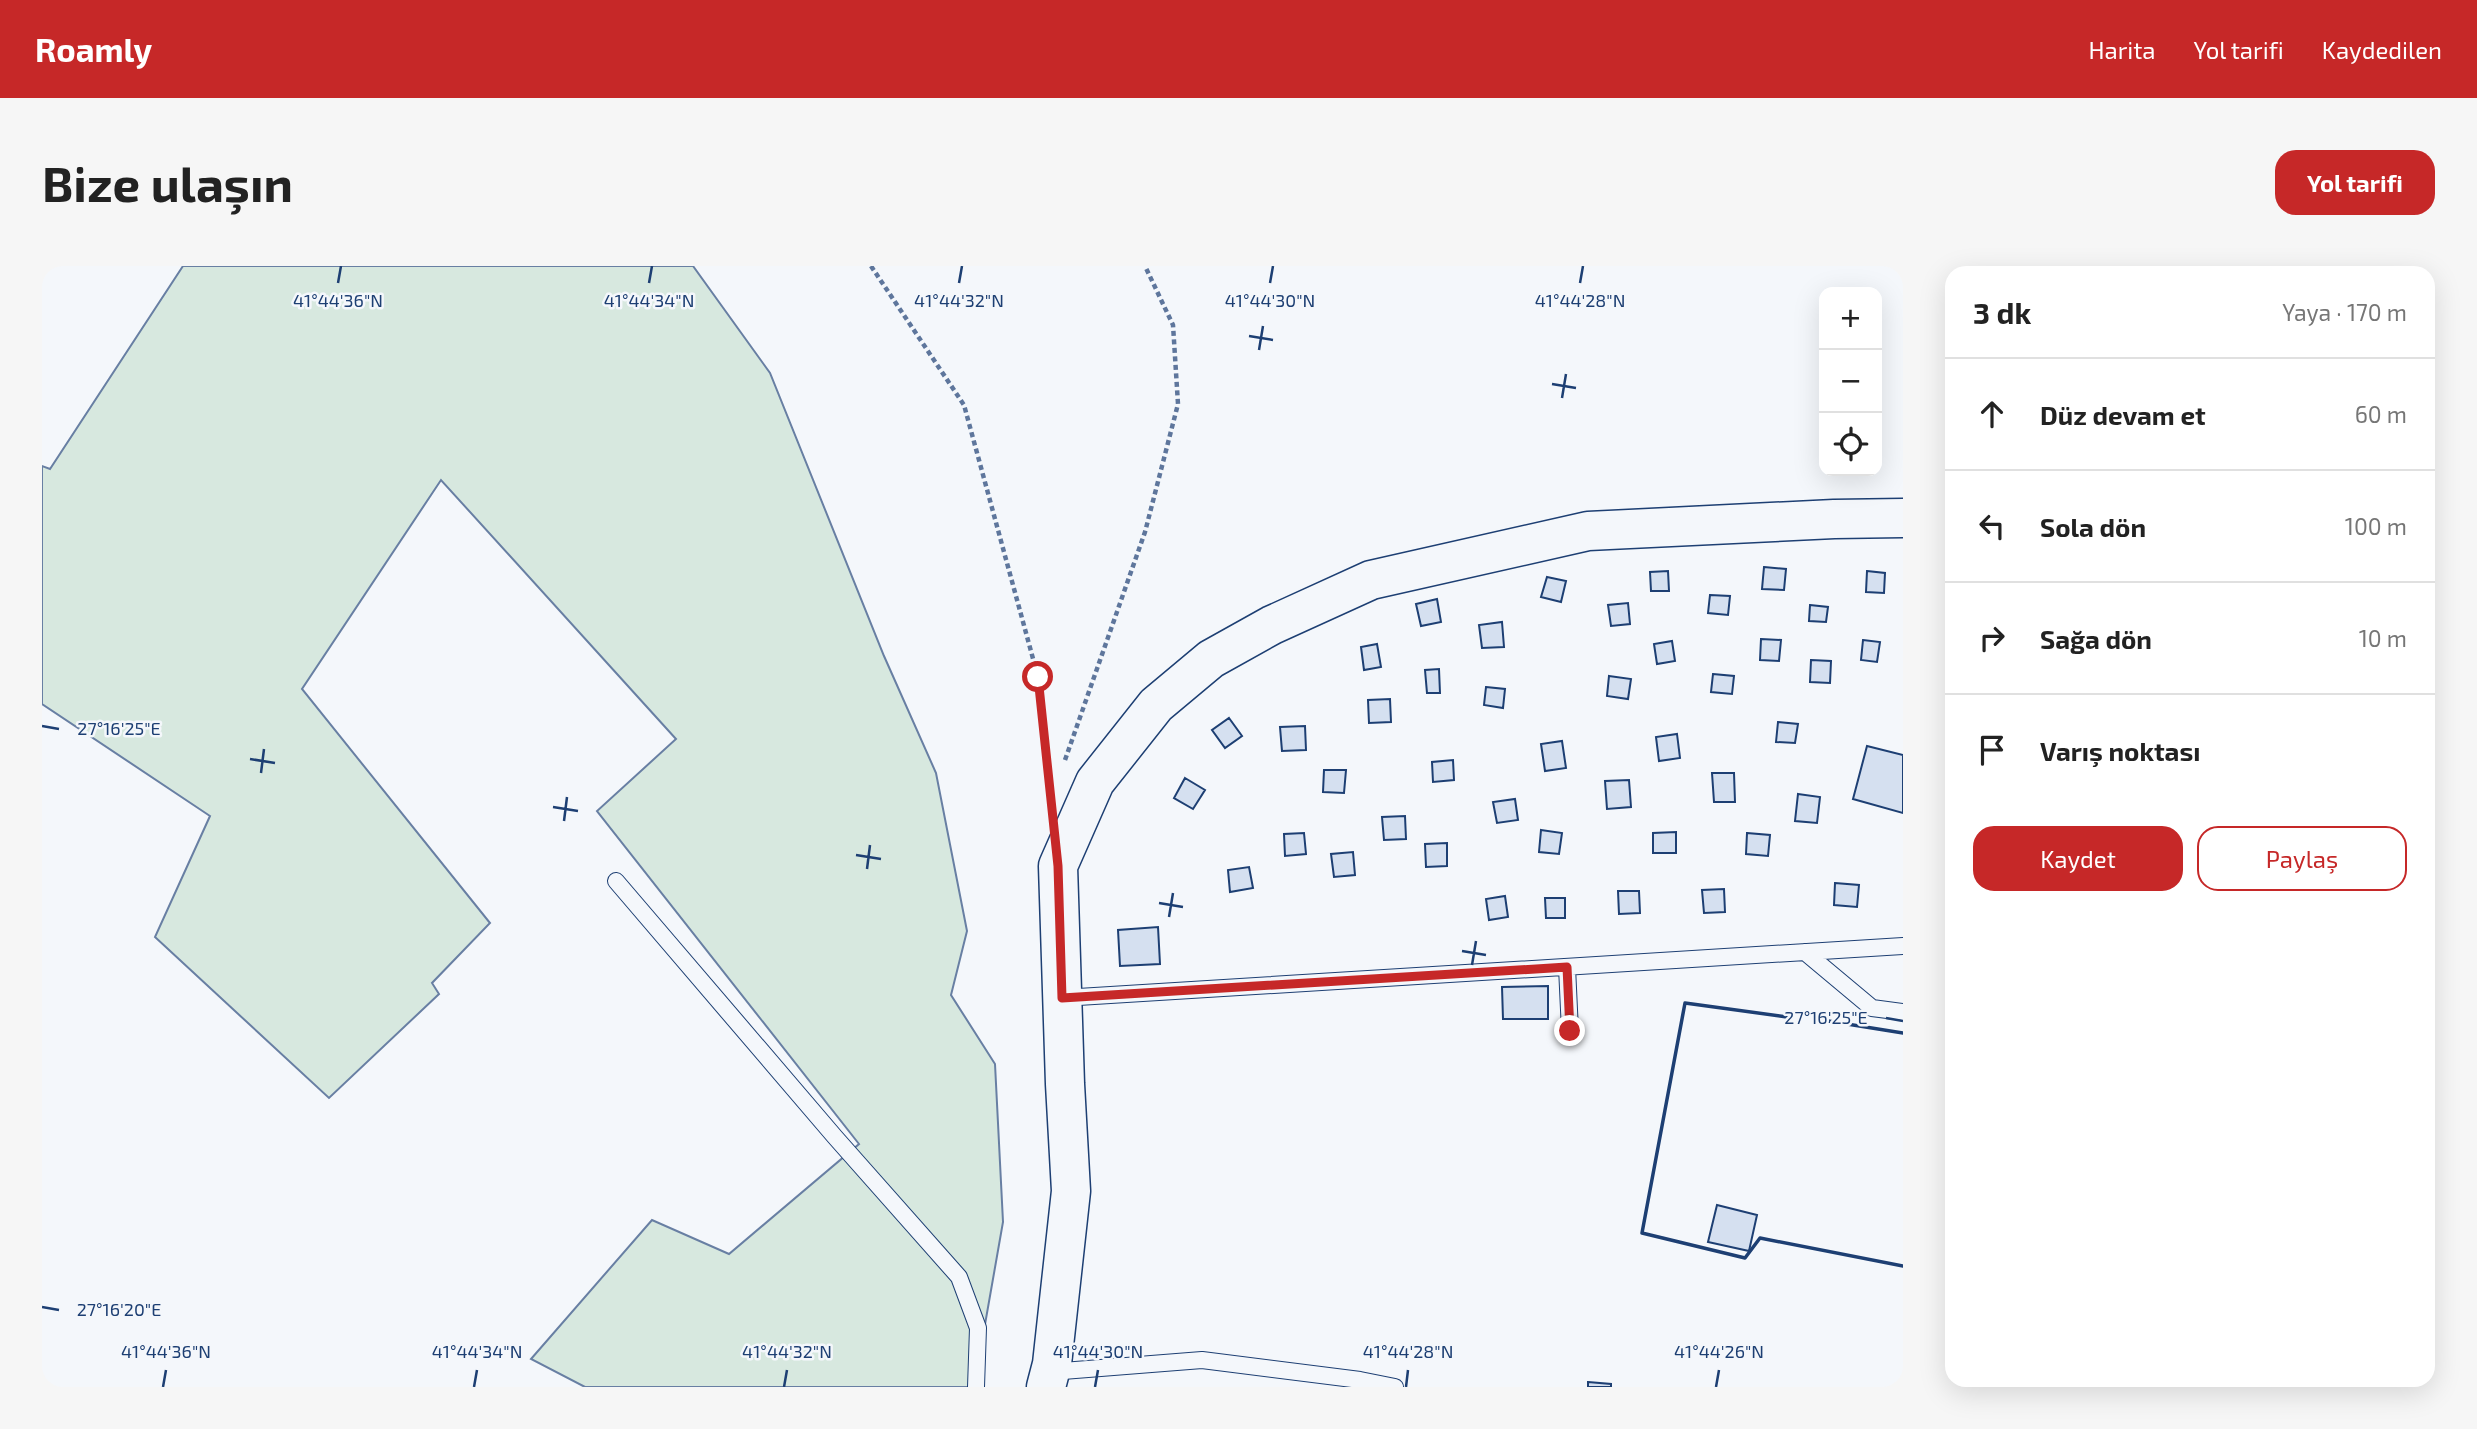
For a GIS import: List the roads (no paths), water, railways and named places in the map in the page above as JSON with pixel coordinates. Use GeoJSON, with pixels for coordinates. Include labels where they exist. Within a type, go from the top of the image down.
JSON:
{"type":"FeatureCollection","features":[{"type":"Feature","properties":{"kind":"street"},"geometry":{"type":"LineString","coordinates":[[1048,1379],[1071,1191],[1058,866],[1095,782],[1157,705],[1211,659],[1272,625],[1371,580],[1588,531],[1903,518]]}},
{"type":"Feature","properties":{"kind":"lane"},"geometry":{"type":"LineString","coordinates":[[616,881],[959,1277],[978,1328],[975,1387]]}},
{"type":"Feature","properties":{"kind":"lane"},"geometry":{"type":"LineString","coordinates":[[1062,998],[1903,946]]}},
{"type":"Feature","properties":{"kind":"lane"},"geometry":{"type":"LineString","coordinates":[[1805,952],[1872,1008],[1903,1012]]}},
{"type":"Feature","properties":{"kind":"lane"},"geometry":{"type":"LineString","coordinates":[[1567,967],[1570,1031]]}},
{"type":"Feature","properties":{"kind":"lane"},"geometry":{"type":"LineString","coordinates":[[1048,1379],[1202,1360],[1395,1387]]}}]}
